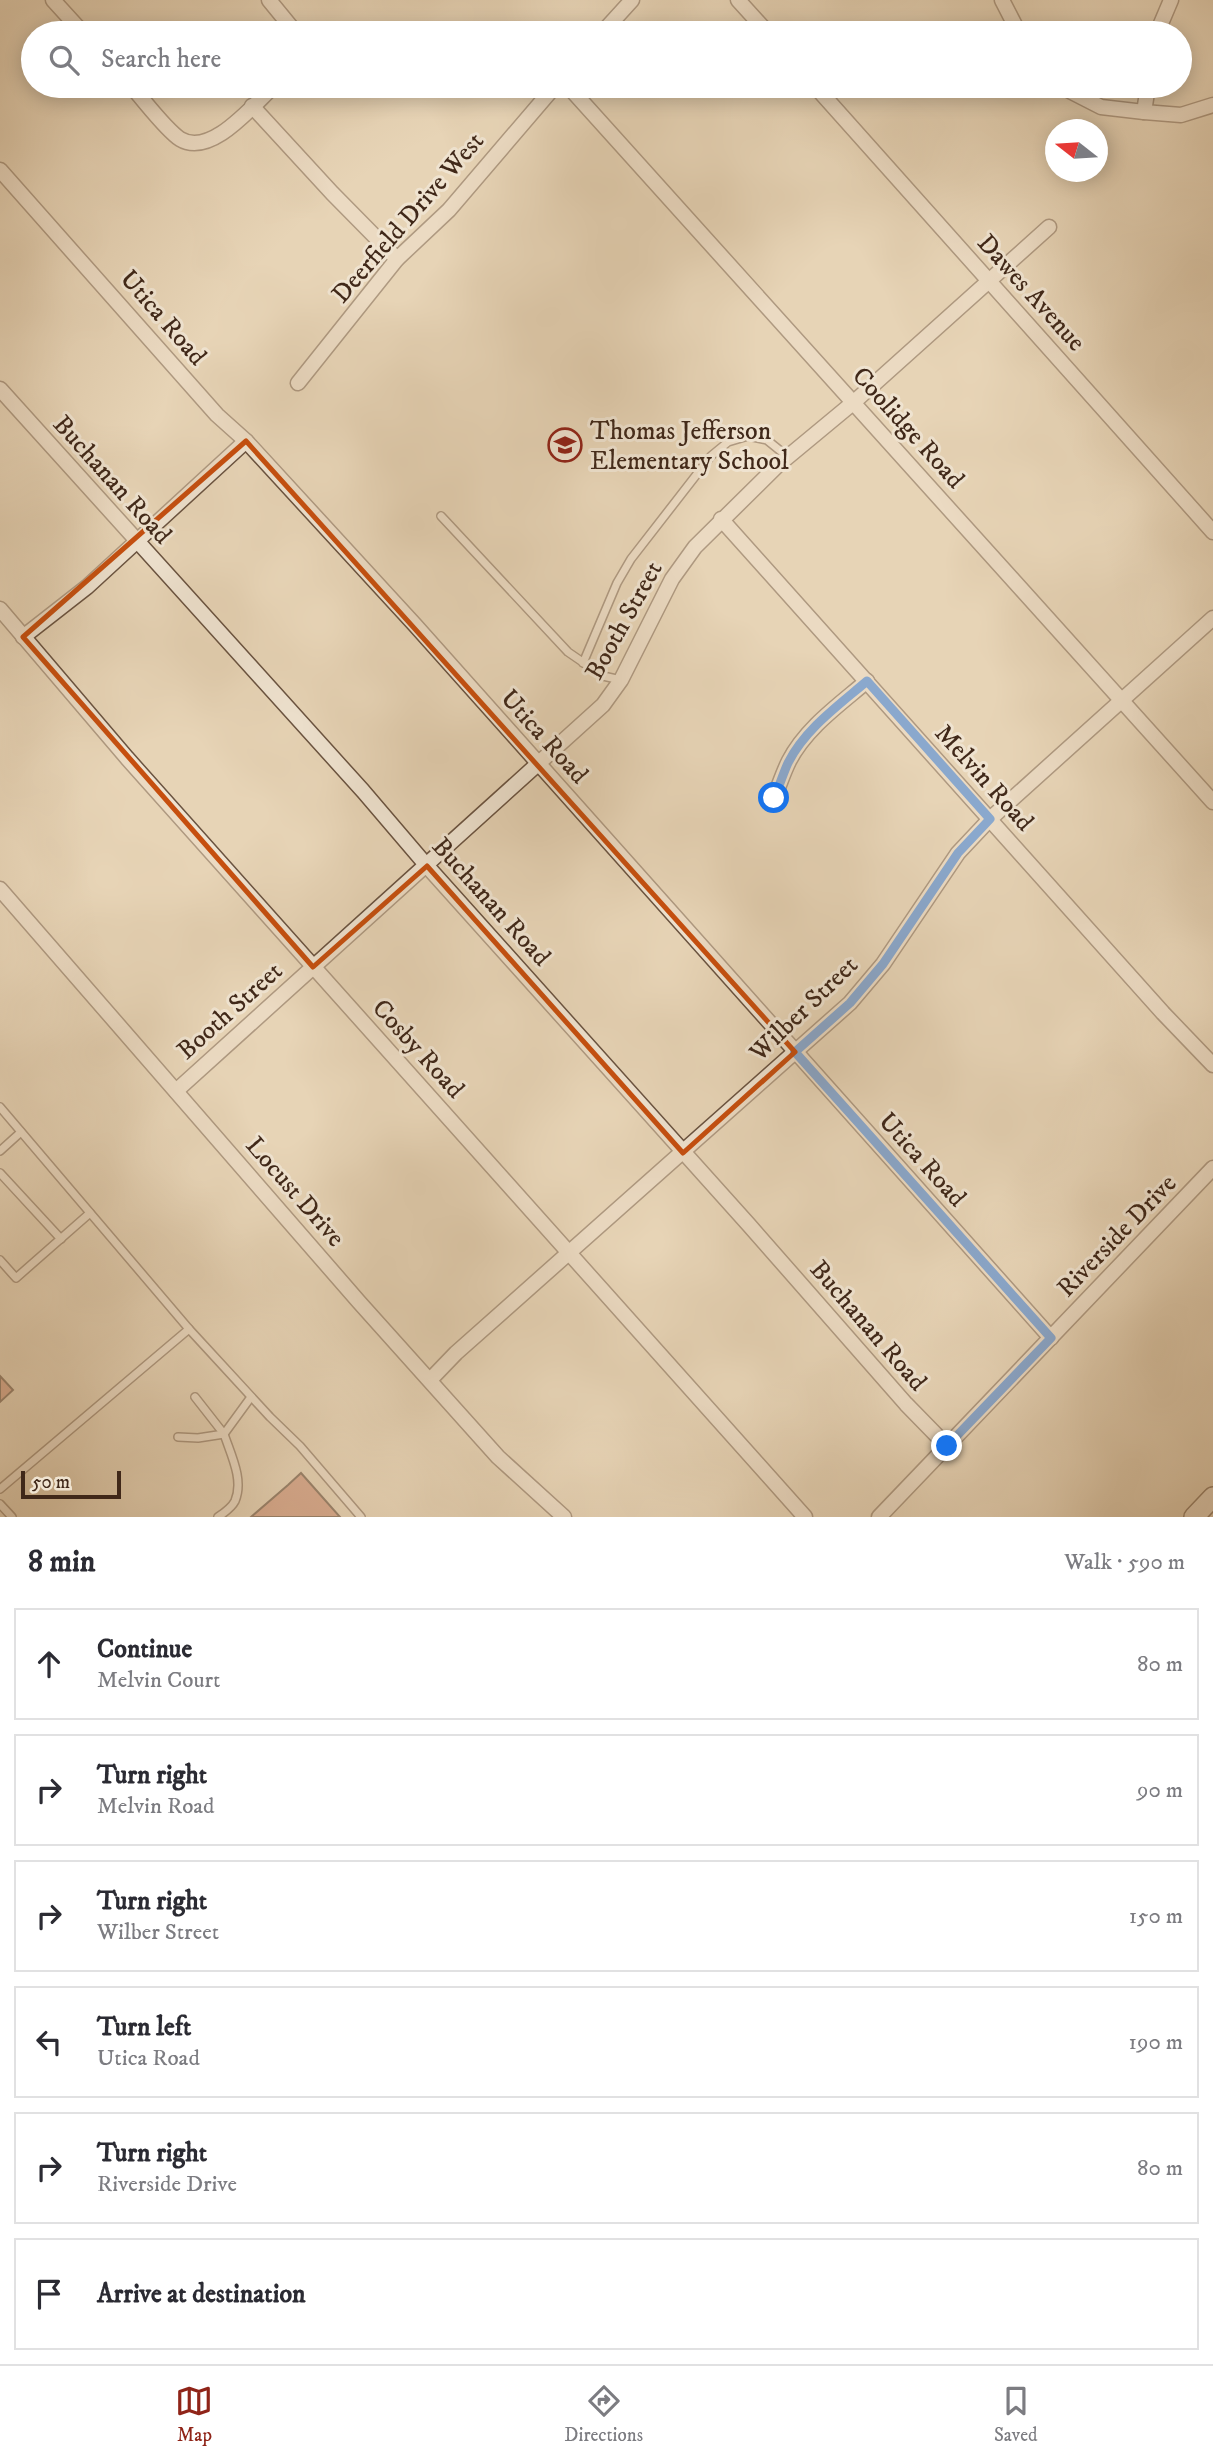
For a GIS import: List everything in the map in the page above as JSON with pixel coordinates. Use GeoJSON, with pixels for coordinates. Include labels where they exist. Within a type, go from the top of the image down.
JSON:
{"type":"FeatureCollection","features":[{"type":"Feature","properties":{"kind":"main road"},"geometry":{"type":"LineString","coordinates":[[1194,1517],[1213,1497]]}},
{"type":"Feature","properties":{"kind":"street"},"geometry":{"type":"LineString","coordinates":[[53,0],[72,21]]}},
{"type":"Feature","properties":{"kind":"street"},"geometry":{"type":"LineString","coordinates":[[269,0],[286,21]]}},
{"type":"Feature","properties":{"kind":"street"},"geometry":{"type":"LineString","coordinates":[[613,21],[632,0]]}},
{"type":"Feature","properties":{"kind":"street"},"geometry":{"type":"LineString","coordinates":[[738,0],[757,21]]}},
{"type":"Feature","properties":{"kind":"street"},"geometry":{"type":"LineString","coordinates":[[1002,0],[1013,21]]}},
{"type":"Feature","properties":{"kind":"street"},"geometry":{"type":"LineString","coordinates":[[1162,21],[1171,0]]}},
{"type":"Feature","properties":{"kind":"street"},"geometry":{"type":"LineString","coordinates":[[142,98],[178,138],[189,143],[205,144],[222,134],[261,98]]}},
{"type":"Feature","properties":{"kind":"street","name":"Deerfield Drive West"},"geometry":{"type":"LineString","coordinates":[[298,383],[397,259],[449,210],[545,98]]}},
{"type":"Feature","properties":{"kind":"street","name":"Coolidge Road"},"geometry":{"type":"LineString","coordinates":[[579,98],[1213,802]]}},
{"type":"Feature","properties":{"kind":"street","name":"Dawes Avenue"},"geometry":{"type":"LineString","coordinates":[[826,98],[1213,532]]}},
{"type":"Feature","properties":{"kind":"street"},"geometry":{"type":"LineString","coordinates":[[1083,98],[1101,107],[1181,114],[1213,105]]}},
{"type":"Feature","properties":{"kind":"street"},"geometry":{"type":"LineString","coordinates":[[1144,112],[1146,98]]}},
{"type":"Feature","properties":{"kind":"street"},"geometry":{"type":"LineString","coordinates":[[252,106],[397,259]]}},
{"type":"Feature","properties":{"kind":"street","name":"Utica Road"},"geometry":{"type":"LineString","coordinates":[[0,170],[217,415],[246,441],[415,625],[1051,1338]]}},
{"type":"Feature","properties":{"kind":"street","name":"Booth Street"},"geometry":{"type":"LineString","coordinates":[[176,1091],[603,705],[621,680],[671,579],[721,519],[1049,227]]}},
{"type":"Feature","properties":{"kind":"street","name":"Buchanan Road"},"geometry":{"type":"LineString","coordinates":[[0,389],[363,791],[906,1404],[947,1446]]}},
{"type":"Feature","properties":{"kind":"street"},"geometry":{"type":"LineString","coordinates":[[23,637],[87,587],[135,540],[246,441]]}},
{"type":"Feature","properties":{"kind":"street","name":"Melvin Road"},"geometry":{"type":"LineString","coordinates":[[721,519],[1163,1013],[1213,1065]]}},
{"type":"Feature","properties":{"kind":"street","name":"Cosby Road"},"geometry":{"type":"LineString","coordinates":[[0,609],[127,758],[805,1517]]}},
{"type":"Feature","properties":{"kind":"street","name":"Wilber Street"},"geometry":{"type":"LineString","coordinates":[[430,1380],[456,1353],[850,1003],[875,974],[958,853],[990,819],[1213,618]]}},
{"type":"Feature","properties":{"kind":"street"},"geometry":{"type":"LineString","coordinates":[[774,798],[789,762],[803,740],[867,681]]}},
{"type":"Feature","properties":{"kind":"street","name":"Locust Drive"},"geometry":{"type":"LineString","coordinates":[[0,888],[498,1457],[564,1517]]}},
{"type":"Feature","properties":{"kind":"street","name":"Riverside Drive"},"geometry":{"type":"LineString","coordinates":[[879,1517],[1213,1168]]}},
{"type":"Feature","properties":{"kind":"lane"},"geometry":{"type":"LineString","coordinates":[[583,663],[617,583],[631,559],[711,456],[728,442],[748,436],[767,440],[788,457]]}},
{"type":"Feature","properties":{"kind":"lane"},"geometry":{"type":"LineString","coordinates":[[441,516],[568,652],[603,676],[621,680]]}},
{"type":"Feature","properties":{"kind":"lane"},"geometry":{"type":"LineString","coordinates":[[0,1107],[189,1329],[300,1446],[361,1517]]}},
{"type":"Feature","properties":{"kind":"lane"},"geometry":{"type":"LineString","coordinates":[[0,1151],[21,1132]]}},
{"type":"Feature","properties":{"kind":"lane"},"geometry":{"type":"LineString","coordinates":[[0,1174],[61,1239]]}},
{"type":"Feature","properties":{"kind":"lane"},"geometry":{"type":"LineString","coordinates":[[0,1260],[16,1278],[90,1213]]}},
{"type":"Feature","properties":{"kind":"lane"},"geometry":{"type":"LineString","coordinates":[[0,1489],[189,1329]]}},
{"type":"Feature","properties":{"kind":"lane"},"geometry":{"type":"LineString","coordinates":[[195,1397],[224,1434],[237,1472],[234,1503],[218,1517]]}},
{"type":"Feature","properties":{"kind":"lane"},"geometry":{"type":"LineString","coordinates":[[178,1437],[198,1438],[224,1434],[251,1397]]}},
{"type":"Feature","properties":{"kind":"lane"},"geometry":{"type":"LineString","coordinates":[[0,1504],[12,1517]]}},
{"type":"Feature","properties":{"kind":"highlighted area"},"geometry":{"type":"Polygon","coordinates":[[[246,441],[795,1052],[683,1153],[427,866],[313,967],[23,637],[246,441]]]}},
{"type":"Feature","properties":{"kind":"building"},"geometry":{"type":"Polygon","coordinates":[[[0,1376],[13,1390],[0,1402],[0,1376]]]}},
{"type":"Feature","properties":{"kind":"building"},"geometry":{"type":"Polygon","coordinates":[[[301,1473],[340,1517],[251,1517],[288,1485],[301,1473]]]}},
{"type":"Feature","properties":{"kind":"place","name":"Thomas Jefferson Elementary School"},"geometry":{"type":"Point","coordinates":[565,445]}},
{"type":"Feature","properties":{"kind":"route"},"geometry":{"type":"LineString","coordinates":[[774,798],[789,762],[803,740],[867,681],[990,819],[958,853],[883,964],[850,1003],[795,1052],[1051,1338],[947,1446]]}}]}
